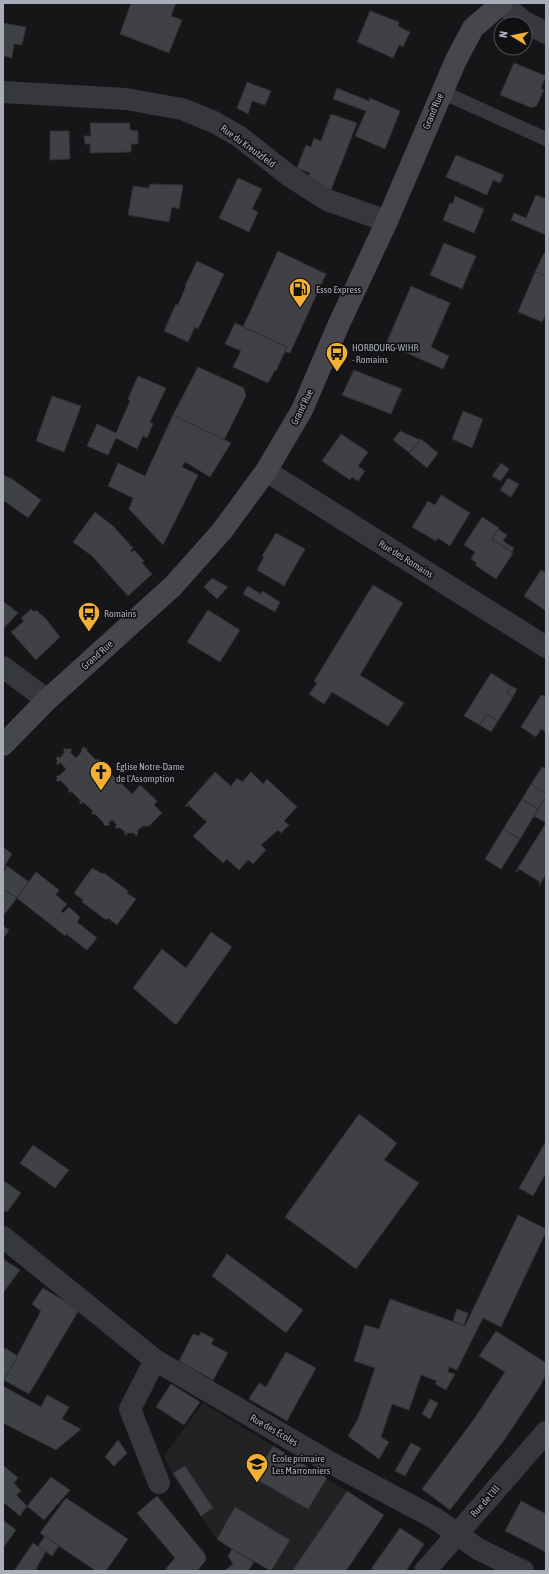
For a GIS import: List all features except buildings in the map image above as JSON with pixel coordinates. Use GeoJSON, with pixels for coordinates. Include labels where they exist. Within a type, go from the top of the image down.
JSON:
{"type":"FeatureCollection","features":[{"type":"Feature","properties":{"kind":"main road","name":"Grand'Rue"},"geometry":{"type":"LineString","coordinates":[[3,745],[47,700],[173,586],[222,531],[266,471],[302,410],[338,326],[387,221],[456,60],[473,28],[502,3]]}},
{"type":"Feature","properties":{"kind":"street"},"geometry":{"type":"LineString","coordinates":[[502,3],[523,21],[546,33]]}},
{"type":"Feature","properties":{"kind":"street","name":"Rue du Kreutzfeld"},"geometry":{"type":"LineString","coordinates":[[3,92],[126,99],[182,109],[214,122],[240,137],[288,175],[327,200],[387,221]]}},
{"type":"Feature","properties":{"kind":"street","name":"Rue des Romains"},"geometry":{"type":"LineString","coordinates":[[266,471],[546,647]]}},
{"type":"Feature","properties":{"kind":"street"},"geometry":{"type":"LineString","coordinates":[[3,667],[47,700]]}},
{"type":"Feature","properties":{"kind":"street","name":"Rue des Écoles"},"geometry":{"type":"LineString","coordinates":[[3,1237],[155,1360],[331,1463],[436,1519],[478,1549],[523,1571]]}},
{"type":"Feature","properties":{"kind":"street"},"geometry":{"type":"LineString","coordinates":[[155,1360],[130,1409],[159,1483]]}},
{"type":"Feature","properties":{"kind":"street","name":"Rue de l'Ill"},"geometry":{"type":"LineString","coordinates":[[425,1571],[546,1432]]}},
{"type":"Feature","properties":{"kind":"lane"},"geometry":{"type":"LineString","coordinates":[[442,92],[546,139]]}},
{"type":"Feature","properties":{"kind":"shaded area","name":"École primaire Les Marronniers"},"geometry":{"type":"Polygon","coordinates":[[[203,1403],[347,1491],[292,1571],[271,1571],[217,1539],[173,1476],[164,1456],[203,1403]]]}},
{"type":"Feature","properties":{"kind":"place","name":"Esso Express"},"geometry":{"type":"Point","coordinates":[300,308]}},
{"type":"Feature","properties":{"kind":"place","name":"HORBOURG-WIHR - Romains"},"geometry":{"type":"Point","coordinates":[337,372]}},
{"type":"Feature","properties":{"kind":"place","name":"Romains"},"geometry":{"type":"Point","coordinates":[89,632]}},
{"type":"Feature","properties":{"kind":"place","name":"Église Notre-Dame de l'Assomption"},"geometry":{"type":"Point","coordinates":[101,792]}},
{"type":"Feature","properties":{"kind":"place","name":"École primaire Les Marronniers"},"geometry":{"type":"Point","coordinates":[257,1484]}}]}
